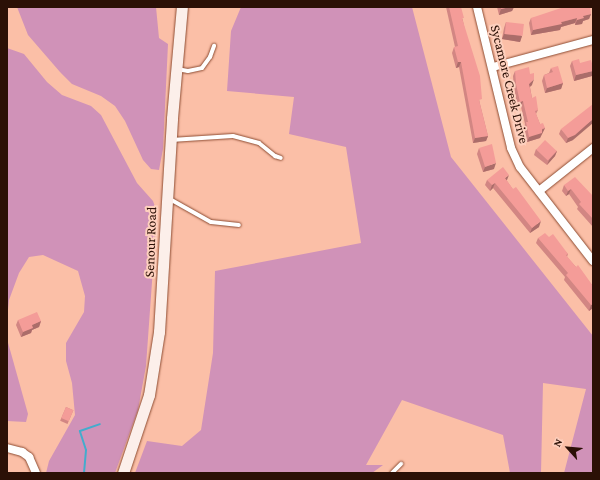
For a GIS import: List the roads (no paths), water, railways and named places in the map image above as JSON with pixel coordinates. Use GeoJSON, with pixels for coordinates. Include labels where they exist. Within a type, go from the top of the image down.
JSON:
{"type":"FeatureCollection","features":[{"type":"Feature","properties":{"kind":"street","name":"Senour Road"},"geometry":{"type":"LineString","coordinates":[[123,473],[138,432],[154,368],[163,298],[167,198],[182,7]]}},
{"type":"Feature","properties":{"kind":"street","name":"Sycamore Creek Drive"},"geometry":{"type":"LineString","coordinates":[[477,7],[493,67],[511,148],[520,167],[593,261]]}},
{"type":"Feature","properties":{"kind":"street"},"geometry":{"type":"LineString","coordinates":[[493,67],[593,40]]}},
{"type":"Feature","properties":{"kind":"street"},"geometry":{"type":"LineString","coordinates":[[539,191],[593,148]]}},
{"type":"Feature","properties":{"kind":"street"},"geometry":{"type":"LineString","coordinates":[[7,448],[22,452],[29,457],[36,473]]}},
{"type":"Feature","properties":{"kind":"lane"},"geometry":{"type":"LineString","coordinates":[[177,69],[188,71],[202,68],[210,57],[214,46]]}},
{"type":"Feature","properties":{"kind":"lane"},"geometry":{"type":"LineString","coordinates":[[171,140],[233,136],[259,143],[275,156],[281,158]]}},
{"type":"Feature","properties":{"kind":"lane"},"geometry":{"type":"LineString","coordinates":[[167,198],[211,222],[239,225]]}},
{"type":"Feature","properties":{"kind":"lane"},"geometry":{"type":"LineString","coordinates":[[392,473],[402,464]]}},
{"type":"Feature","properties":{"kind":"waterway"},"geometry":{"type":"LineString","coordinates":[[84,473],[86,450],[80,431],[100,424]]}}]}
